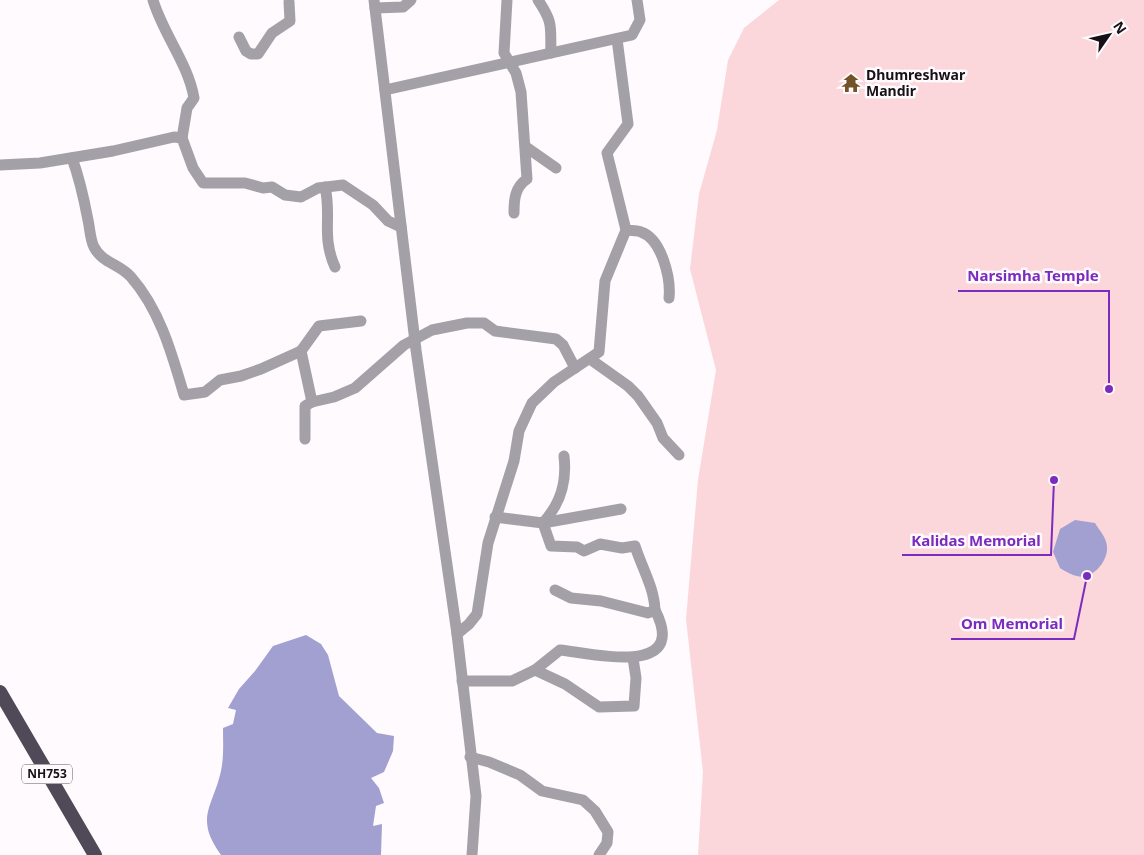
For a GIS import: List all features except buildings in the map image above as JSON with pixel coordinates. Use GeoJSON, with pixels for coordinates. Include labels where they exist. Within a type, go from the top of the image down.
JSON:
{"type":"FeatureCollection","features":[{"type":"Feature","properties":{"kind":"highway","name":"NH753"},"geometry":{"type":"LineString","coordinates":[[0,692],[95,855]]}},
{"type":"Feature","properties":{"kind":"street"},"geometry":{"type":"LineString","coordinates":[[153,0],[163,28],[192,83],[194,98],[187,108],[182,138],[193,168],[203,183],[244,183],[263,188],[272,188],[285,195],[301,197],[325,187],[343,185],[373,205],[388,221],[401,227]]}},
{"type":"Feature","properties":{"kind":"street"},"geometry":{"type":"LineString","coordinates":[[411,0],[403,7],[375,4],[414,339],[457,634],[476,796],[472,855]]}},
{"type":"Feature","properties":{"kind":"street"},"geometry":{"type":"LineString","coordinates":[[507,0],[504,53],[510,61],[521,92],[526,147],[527,180],[521,183],[514,197],[514,213]]}},
{"type":"Feature","properties":{"kind":"street"},"geometry":{"type":"LineString","coordinates":[[538,0],[548,13],[551,28],[551,53]]}},
{"type":"Feature","properties":{"kind":"street"},"geometry":{"type":"LineString","coordinates":[[385,90],[632,35],[640,20],[637,0]]}},
{"type":"Feature","properties":{"kind":"street"},"geometry":{"type":"LineString","coordinates":[[239,37],[246,51],[251,54],[258,54],[272,34],[290,21],[289,2]]}},
{"type":"Feature","properties":{"kind":"street"},"geometry":{"type":"LineString","coordinates":[[457,634],[477,614],[481,600],[484,564],[495,517],[514,461],[520,431],[532,403],[554,382],[599,352],[605,281],[626,230],[607,153],[628,124],[617,39]]}},
{"type":"Feature","properties":{"kind":"street"},"geometry":{"type":"LineString","coordinates":[[2,162],[72,158],[114,151],[160,139],[182,138]]}},
{"type":"Feature","properties":{"kind":"street"},"geometry":{"type":"LineString","coordinates":[[526,147],[556,168]]}},
{"type":"Feature","properties":{"kind":"street"},"geometry":{"type":"LineString","coordinates":[[72,158],[93,246],[106,262],[122,268],[142,291],[162,328],[176,364],[184,395],[205,392],[220,380],[241,376],[261,369],[301,351],[319,326],[361,321]]}},
{"type":"Feature","properties":{"kind":"street"},"geometry":{"type":"LineString","coordinates":[[325,187],[327,196],[326,238],[335,267]]}},
{"type":"Feature","properties":{"kind":"street"},"geometry":{"type":"LineString","coordinates":[[626,230],[642,232],[653,239],[665,263],[669,298]]}},
{"type":"Feature","properties":{"kind":"street"},"geometry":{"type":"LineString","coordinates":[[305,439],[305,406],[355,388],[390,356],[414,339],[432,330],[468,323],[484,323],[495,331],[556,339],[563,345],[575,368]]}},
{"type":"Feature","properties":{"kind":"street"},"geometry":{"type":"LineString","coordinates":[[301,351],[312,402]]}},
{"type":"Feature","properties":{"kind":"street"},"geometry":{"type":"LineString","coordinates":[[590,359],[628,386],[638,396],[657,423],[663,438],[679,455]]}},
{"type":"Feature","properties":{"kind":"street"},"geometry":{"type":"LineString","coordinates":[[543,522],[552,513],[562,492],[566,474],[564,456]]}},
{"type":"Feature","properties":{"kind":"street"},"geometry":{"type":"LineString","coordinates":[[495,517],[543,522],[621,509]]}},
{"type":"Feature","properties":{"kind":"street"},"geometry":{"type":"LineString","coordinates":[[462,681],[512,681],[535,670],[560,650],[612,658],[633,658],[655,650],[660,641],[661,622],[656,610],[651,584],[645,575],[635,546],[622,548],[600,544],[584,551],[577,547],[551,546],[543,522]]}},
{"type":"Feature","properties":{"kind":"street"},"geometry":{"type":"LineString","coordinates":[[555,590],[571,598],[601,601],[648,613],[656,610]]}},
{"type":"Feature","properties":{"kind":"street"},"geometry":{"type":"LineString","coordinates":[[535,670],[565,684],[599,707],[634,706],[636,678],[633,658]]}},
{"type":"Feature","properties":{"kind":"street"},"geometry":{"type":"LineString","coordinates":[[470,757],[520,775],[542,792],[582,800],[594,811],[608,832],[607,843],[599,855]]}},
{"type":"Feature","properties":{"kind":"shaded area"},"geometry":{"type":"Polygon","coordinates":[[[779,0],[1144,0],[1144,855],[698,855],[703,772],[686,619],[698,480],[716,370],[690,269],[699,194],[717,130],[728,60],[744,28],[779,0]]]}},
{"type":"Feature","properties":{"kind":"water"},"geometry":{"type":"Polygon","coordinates":[[[1075,520],[1095,523],[1107,544],[1107,553],[1102,564],[1093,573],[1083,577],[1073,575],[1060,568],[1053,552],[1060,529],[1075,520]]]}},
{"type":"Feature","properties":{"kind":"water"},"geometry":{"type":"Polygon","coordinates":[[[306,635],[321,644],[328,655],[339,696],[377,733],[394,736],[393,751],[384,772],[371,778],[379,788],[384,803],[376,806],[373,826],[382,824],[381,855],[221,855],[208,831],[207,822],[210,804],[222,766],[223,728],[233,724],[236,710],[228,708],[239,689],[273,646],[306,635]]]}},
{"type":"Feature","properties":{"kind":"place","name":"Dhumreshwar Mandir"},"geometry":{"type":"Point","coordinates":[851,83]}},
{"type":"Feature","properties":{"kind":"place","name":"Narsimha Temple"},"geometry":{"type":"Point","coordinates":[1109,389]}},
{"type":"Feature","properties":{"kind":"place","name":"Kalidas Memorial"},"geometry":{"type":"Point","coordinates":[1054,480]}},
{"type":"Feature","properties":{"kind":"place","name":"Om Memorial"},"geometry":{"type":"Point","coordinates":[1087,576]}}]}
